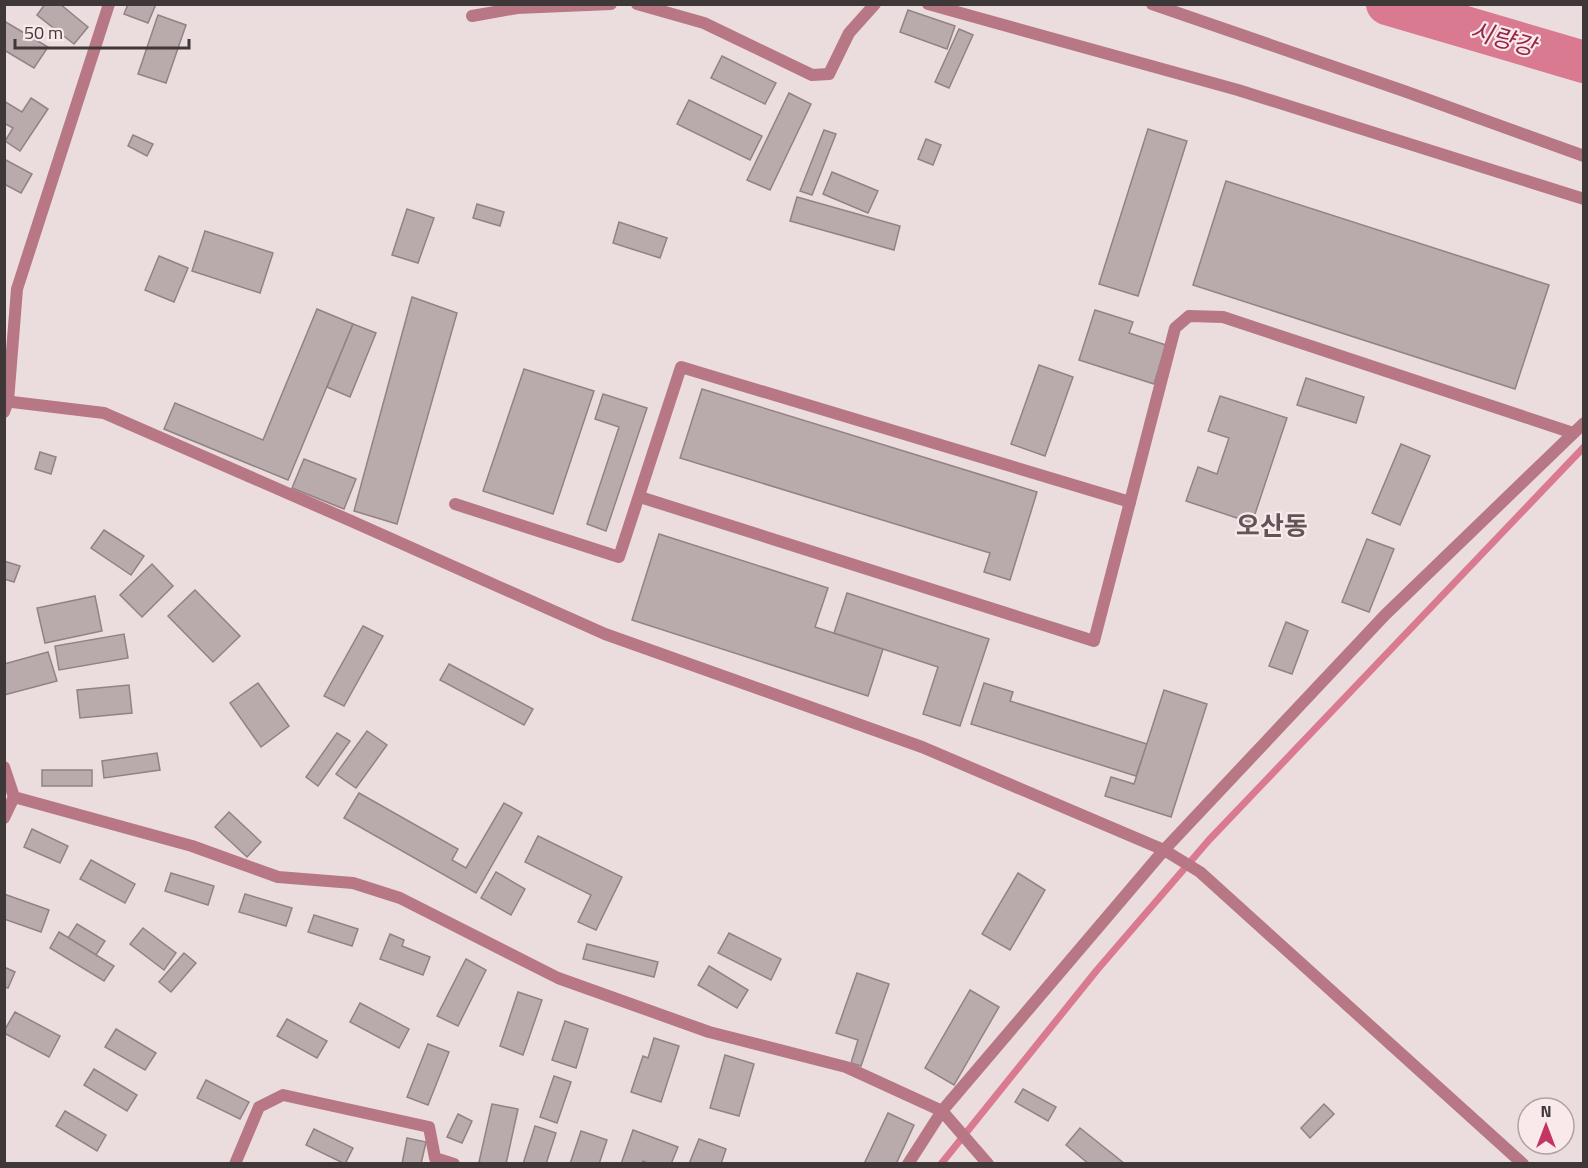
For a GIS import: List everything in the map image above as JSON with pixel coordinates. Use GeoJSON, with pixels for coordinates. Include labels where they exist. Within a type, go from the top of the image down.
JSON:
{"type":"FeatureCollection","features":[{"type":"Feature","properties":{"kind":"street"},"geometry":{"type":"LineString","coordinates":[[109,4],[17,289],[6,404],[104,413],[604,634],[922,747],[1164,850],[1200,872],[1523,1164]]}},
{"type":"Feature","properties":{"kind":"street"},"geometry":{"type":"LineString","coordinates":[[472,16],[517,8],[611,4]]}},
{"type":"Feature","properties":{"kind":"street"},"geometry":{"type":"LineString","coordinates":[[638,4],[704,23],[812,75],[829,74],[849,33],[875,4]]}},
{"type":"Feature","properties":{"kind":"street"},"geometry":{"type":"LineString","coordinates":[[928,4],[1238,90],[1584,199]]}},
{"type":"Feature","properties":{"kind":"street"},"geometry":{"type":"LineString","coordinates":[[1152,4],[1584,156]]}},
{"type":"Feature","properties":{"kind":"street"},"geometry":{"type":"LineString","coordinates":[[640,497],[1094,641],[1175,328],[1189,316],[1223,317],[1573,433]]}},
{"type":"Feature","properties":{"kind":"street"},"geometry":{"type":"LineString","coordinates":[[455,504],[619,557],[681,367],[1130,501]]}},
{"type":"Feature","properties":{"kind":"street"},"geometry":{"type":"LineString","coordinates":[[908,1164],[942,1111],[1164,850],[1385,615],[1584,423]]}},
{"type":"Feature","properties":{"kind":"street"},"geometry":{"type":"LineString","coordinates":[[4,767],[14,797],[4,818]]}},
{"type":"Feature","properties":{"kind":"street"},"geometry":{"type":"LineString","coordinates":[[14,797],[192,846],[278,877],[353,883],[400,898],[558,978],[709,1032],[846,1066],[942,1111],[988,1164]]}},
{"type":"Feature","properties":{"kind":"street"},"geometry":{"type":"LineString","coordinates":[[235,1164],[259,1107],[283,1095],[429,1127],[435,1158],[454,1164]]}},
{"type":"Feature","properties":{"kind":"building"},"geometry":{"type":"Polygon","coordinates":[[[45,4],[60,4],[88,27],[74,44],[37,15],[45,4]]]}},
{"type":"Feature","properties":{"kind":"building"},"geometry":{"type":"Polygon","coordinates":[[[128,4],[156,4],[148,23],[124,14],[128,4]]]}},
{"type":"Feature","properties":{"kind":"building"},"geometry":{"type":"Polygon","coordinates":[[[908,10],[955,26],[947,49],[900,32],[908,10]]]}},
{"type":"Feature","properties":{"kind":"building"},"geometry":{"type":"Polygon","coordinates":[[[158,15],[186,25],[166,83],[138,74],[158,15]]]}},
{"type":"Feature","properties":{"kind":"building"},"geometry":{"type":"Polygon","coordinates":[[[4,21],[48,47],[34,68],[4,50],[4,21]]]}},
{"type":"Feature","properties":{"kind":"building"},"geometry":{"type":"Polygon","coordinates":[[[959,29],[973,35],[949,88],[935,82],[959,29]]]}},
{"type":"Feature","properties":{"kind":"building"},"geometry":{"type":"Polygon","coordinates":[[[722,56],[776,83],[765,104],[711,78],[722,56]]]}},
{"type":"Feature","properties":{"kind":"building"},"geometry":{"type":"Polygon","coordinates":[[[789,93],[811,104],[770,190],[747,180],[789,93]]]}},
{"type":"Feature","properties":{"kind":"building"},"geometry":{"type":"Polygon","coordinates":[[[31,98],[48,109],[20,151],[5,141],[13,128],[4,123],[4,101],[22,112],[31,98]]]}},
{"type":"Feature","properties":{"kind":"building"},"geometry":{"type":"Polygon","coordinates":[[[689,100],[762,136],[750,160],[677,124],[689,100]]]}},
{"type":"Feature","properties":{"kind":"building"},"geometry":{"type":"Polygon","coordinates":[[[1148,129],[1187,141],[1138,296],[1099,284],[1148,129]]]}},
{"type":"Feature","properties":{"kind":"building"},"geometry":{"type":"Polygon","coordinates":[[[824,130],[836,134],[812,195],[800,191],[824,130]]]}},
{"type":"Feature","properties":{"kind":"building"},"geometry":{"type":"Polygon","coordinates":[[[133,135],[153,144],[147,156],[128,146],[133,135]]]}},
{"type":"Feature","properties":{"kind":"building"},"geometry":{"type":"Polygon","coordinates":[[[926,139],[941,145],[933,165],[918,159],[926,139]]]}},
{"type":"Feature","properties":{"kind":"building"},"geometry":{"type":"Polygon","coordinates":[[[4,159],[32,174],[21,193],[4,184],[4,159]]]}},
{"type":"Feature","properties":{"kind":"building"},"geometry":{"type":"Polygon","coordinates":[[[832,172],[878,191],[868,213],[823,194],[832,172]]]}},
{"type":"Feature","properties":{"kind":"building"},"geometry":{"type":"Polygon","coordinates":[[[1226,181],[1549,285],[1515,389],[1193,285],[1226,181]]]}},
{"type":"Feature","properties":{"kind":"building"},"geometry":{"type":"Polygon","coordinates":[[[797,197],[900,226],[894,250],[790,221],[797,197]]]}},
{"type":"Feature","properties":{"kind":"building"},"geometry":{"type":"Polygon","coordinates":[[[477,204],[504,212],[500,226],[473,218],[477,204]]]}},
{"type":"Feature","properties":{"kind":"building"},"geometry":{"type":"Polygon","coordinates":[[[407,209],[434,218],[418,263],[392,255],[407,209]]]}},
{"type":"Feature","properties":{"kind":"building"},"geometry":{"type":"Polygon","coordinates":[[[619,222],[667,238],[660,258],[613,243],[619,222]]]}},
{"type":"Feature","properties":{"kind":"building"},"geometry":{"type":"Polygon","coordinates":[[[205,231],[273,253],[260,293],[192,271],[205,231]]]}},
{"type":"Feature","properties":{"kind":"building"},"geometry":{"type":"Polygon","coordinates":[[[159,256],[188,268],[174,302],[145,290],[159,256]]]}},
{"type":"Feature","properties":{"kind":"building"},"geometry":{"type":"Polygon","coordinates":[[[412,297],[457,313],[397,524],[354,511],[412,297]]]}},
{"type":"Feature","properties":{"kind":"building"},"geometry":{"type":"Polygon","coordinates":[[[317,309],[353,324],[288,480],[164,429],[175,403],[263,440],[317,309]]]}},
{"type":"Feature","properties":{"kind":"building"},"geometry":{"type":"Polygon","coordinates":[[[1095,310],[1133,322],[1129,333],[1166,345],[1154,384],[1079,360],[1095,310]]]}},
{"type":"Feature","properties":{"kind":"building"},"geometry":{"type":"Polygon","coordinates":[[[353,324],[376,333],[350,397],[327,387],[353,324]]]}},
{"type":"Feature","properties":{"kind":"building"},"geometry":{"type":"Polygon","coordinates":[[[1039,365],[1073,377],[1045,456],[1011,444],[1039,365]]]}},
{"type":"Feature","properties":{"kind":"building"},"geometry":{"type":"Polygon","coordinates":[[[524,369],[594,391],[553,514],[483,491],[524,369]]]}},
{"type":"Feature","properties":{"kind":"building"},"geometry":{"type":"Polygon","coordinates":[[[1306,378],[1364,397],[1356,423],[1297,405],[1306,378]]]}},
{"type":"Feature","properties":{"kind":"building"},"geometry":{"type":"Polygon","coordinates":[[[702,389],[1037,492],[1010,580],[984,572],[990,553],[680,458],[702,389]]]}},
{"type":"Feature","properties":{"kind":"building"},"geometry":{"type":"Polygon","coordinates":[[[603,394],[647,408],[606,531],[587,524],[619,427],[595,419],[603,394]]]}},
{"type":"Feature","properties":{"kind":"building"},"geometry":{"type":"Polygon","coordinates":[[[1220,396],[1287,418],[1252,523],[1186,501],[1198,467],[1217,474],[1229,438],[1208,431],[1220,396]]]}},
{"type":"Feature","properties":{"kind":"building"},"geometry":{"type":"Polygon","coordinates":[[[1401,444],[1430,456],[1400,525],[1372,513],[1401,444]]]}},
{"type":"Feature","properties":{"kind":"building"},"geometry":{"type":"Polygon","coordinates":[[[40,452],[56,457],[51,474],[35,469],[40,452]]]}},
{"type":"Feature","properties":{"kind":"building"},"geometry":{"type":"Polygon","coordinates":[[[304,459],[356,479],[344,509],[292,488],[304,459]]]}},
{"type":"Feature","properties":{"kind":"building"},"geometry":{"type":"Polygon","coordinates":[[[104,530],[144,556],[131,575],[91,548],[104,530]]]}},
{"type":"Feature","properties":{"kind":"building"},"geometry":{"type":"Polygon","coordinates":[[[659,534],[828,588],[815,627],[883,649],[868,696],[632,620],[659,534]]]}},
{"type":"Feature","properties":{"kind":"building"},"geometry":{"type":"Polygon","coordinates":[[[1367,539],[1394,549],[1369,612],[1342,602],[1367,539]]]}},
{"type":"Feature","properties":{"kind":"building"},"geometry":{"type":"Polygon","coordinates":[[[4,561],[20,566],[14,582],[4,579],[4,561]]]}},
{"type":"Feature","properties":{"kind":"building"},"geometry":{"type":"Polygon","coordinates":[[[152,564],[173,586],[142,617],[120,595],[152,564]]]}},
{"type":"Feature","properties":{"kind":"building"},"geometry":{"type":"Polygon","coordinates":[[[195,590],[240,636],[213,662],[168,616],[195,590]]]}},
{"type":"Feature","properties":{"kind":"building"},"geometry":{"type":"Polygon","coordinates":[[[847,593],[989,639],[960,726],[923,714],[938,667],[834,633],[847,593]]]}},
{"type":"Feature","properties":{"kind":"building"},"geometry":{"type":"Polygon","coordinates":[[[95,596],[102,631],[45,643],[37,608],[95,596]]]}},
{"type":"Feature","properties":{"kind":"building"},"geometry":{"type":"Polygon","coordinates":[[[1286,622],[1308,631],[1292,674],[1269,666],[1286,622]]]}},
{"type":"Feature","properties":{"kind":"building"},"geometry":{"type":"Polygon","coordinates":[[[363,626],[383,636],[344,706],[324,696],[363,626]]]}},
{"type":"Feature","properties":{"kind":"building"},"geometry":{"type":"Polygon","coordinates":[[[124,634],[128,658],[59,670],[55,646],[124,634]]]}},
{"type":"Feature","properties":{"kind":"building"},"geometry":{"type":"Polygon","coordinates":[[[48,652],[57,681],[4,695],[4,664],[48,652]]]}},
{"type":"Feature","properties":{"kind":"building"},"geometry":{"type":"Polygon","coordinates":[[[449,664],[533,709],[524,725],[440,680],[449,664]]]}},
{"type":"Feature","properties":{"kind":"building"},"geometry":{"type":"Polygon","coordinates":[[[258,683],[289,726],[261,747],[230,703],[258,683]]]}},
{"type":"Feature","properties":{"kind":"building"},"geometry":{"type":"Polygon","coordinates":[[[984,683],[1013,692],[1010,701],[1147,744],[1136,776],[971,724],[984,683]]]}},
{"type":"Feature","properties":{"kind":"building"},"geometry":{"type":"Polygon","coordinates":[[[129,685],[132,713],[80,718],[77,690],[129,685]]]}},
{"type":"Feature","properties":{"kind":"building"},"geometry":{"type":"Polygon","coordinates":[[[1164,690],[1207,704],[1171,817],[1105,796],[1111,777],[1134,784],[1164,690]]]}},
{"type":"Feature","properties":{"kind":"building"},"geometry":{"type":"Polygon","coordinates":[[[367,731],[387,745],[356,788],[336,774],[367,731]]]}},
{"type":"Feature","properties":{"kind":"building"},"geometry":{"type":"Polygon","coordinates":[[[337,733],[350,741],[318,786],[306,777],[337,733]]]}},
{"type":"Feature","properties":{"kind":"building"},"geometry":{"type":"Polygon","coordinates":[[[157,753],[160,770],[104,778],[102,761],[157,753]]]}},
{"type":"Feature","properties":{"kind":"building"},"geometry":{"type":"Polygon","coordinates":[[[42,770],[92,770],[92,786],[42,786],[42,770]]]}},
{"type":"Feature","properties":{"kind":"building"},"geometry":{"type":"Polygon","coordinates":[[[359,793],[458,849],[452,860],[466,868],[504,803],[522,813],[476,893],[344,818],[359,793]]]}},
{"type":"Feature","properties":{"kind":"building"},"geometry":{"type":"Polygon","coordinates":[[[229,812],[261,842],[247,857],[215,827],[229,812]]]}},
{"type":"Feature","properties":{"kind":"building"},"geometry":{"type":"Polygon","coordinates":[[[32,829],[68,846],[60,863],[24,847],[32,829]]]}},
{"type":"Feature","properties":{"kind":"building"},"geometry":{"type":"Polygon","coordinates":[[[538,836],[622,877],[596,930],[578,922],[591,895],[525,862],[538,836]]]}},
{"type":"Feature","properties":{"kind":"building"},"geometry":{"type":"Polygon","coordinates":[[[91,860],[135,884],[125,903],[80,879],[91,860]]]}},
{"type":"Feature","properties":{"kind":"building"},"geometry":{"type":"Polygon","coordinates":[[[496,872],[525,889],[511,915],[481,898],[496,872]]]}},
{"type":"Feature","properties":{"kind":"building"},"geometry":{"type":"Polygon","coordinates":[[[171,873],[214,886],[208,905],[165,891],[171,873]]]}},
{"type":"Feature","properties":{"kind":"building"},"geometry":{"type":"Polygon","coordinates":[[[1018,873],[1045,890],[1010,950],[982,934],[1018,873]]]}},
{"type":"Feature","properties":{"kind":"building"},"geometry":{"type":"Polygon","coordinates":[[[4,894],[49,910],[41,932],[4,919],[4,894]]]}},
{"type":"Feature","properties":{"kind":"building"},"geometry":{"type":"Polygon","coordinates":[[[245,894],[292,908],[286,926],[239,912],[245,894]]]}},
{"type":"Feature","properties":{"kind":"building"},"geometry":{"type":"Polygon","coordinates":[[[314,915],[358,929],[352,946],[308,932],[314,915]]]}},
{"type":"Feature","properties":{"kind":"building"},"geometry":{"type":"Polygon","coordinates":[[[77,924],[105,941],[96,955],[68,938],[77,924]]]}},
{"type":"Feature","properties":{"kind":"building"},"geometry":{"type":"Polygon","coordinates":[[[143,928],[176,953],[164,970],[130,944],[143,928]]]}},
{"type":"Feature","properties":{"kind":"building"},"geometry":{"type":"Polygon","coordinates":[[[59,932],[114,966],[104,981],[50,948],[59,932]]]}},
{"type":"Feature","properties":{"kind":"building"},"geometry":{"type":"Polygon","coordinates":[[[729,933],[781,959],[771,980],[718,953],[729,933]]]}},
{"type":"Feature","properties":{"kind":"building"},"geometry":{"type":"Polygon","coordinates":[[[390,934],[404,940],[402,946],[430,957],[423,975],[380,959],[390,934]]]}},
{"type":"Feature","properties":{"kind":"building"},"geometry":{"type":"Polygon","coordinates":[[[587,944],[658,962],[654,977],[583,959],[587,944]]]}},
{"type":"Feature","properties":{"kind":"building"},"geometry":{"type":"Polygon","coordinates":[[[184,953],[196,963],[171,992],[159,982],[184,953]]]}},
{"type":"Feature","properties":{"kind":"building"},"geometry":{"type":"Polygon","coordinates":[[[466,959],[486,970],[458,1026],[437,1016],[466,959]]]}},
{"type":"Feature","properties":{"kind":"building"},"geometry":{"type":"Polygon","coordinates":[[[709,966],[748,990],[737,1008],[698,985],[709,966]]]}},
{"type":"Feature","properties":{"kind":"building"},"geometry":{"type":"Polygon","coordinates":[[[4,967],[15,972],[8,988],[4,987],[4,967]]]}},
{"type":"Feature","properties":{"kind":"building"},"geometry":{"type":"Polygon","coordinates":[[[857,973],[889,984],[861,1066],[851,1063],[858,1040],[836,1033],[857,973]]]}},
{"type":"Feature","properties":{"kind":"building"},"geometry":{"type":"Polygon","coordinates":[[[970,990],[999,1007],[954,1085],[925,1068],[970,990]]]}},
{"type":"Feature","properties":{"kind":"building"},"geometry":{"type":"Polygon","coordinates":[[[518,992],[542,1000],[523,1055],[500,1046],[518,992]]]}},
{"type":"Feature","properties":{"kind":"building"},"geometry":{"type":"Polygon","coordinates":[[[360,1003],[409,1029],[399,1048],[350,1022],[360,1003]]]}},
{"type":"Feature","properties":{"kind":"building"},"geometry":{"type":"Polygon","coordinates":[[[15,1012],[60,1036],[49,1057],[4,1033],[15,1012]]]}},
{"type":"Feature","properties":{"kind":"building"},"geometry":{"type":"Polygon","coordinates":[[[287,1019],[327,1041],[317,1058],[277,1036],[287,1019]]]}},
{"type":"Feature","properties":{"kind":"building"},"geometry":{"type":"Polygon","coordinates":[[[565,1021],[588,1029],[576,1068],[552,1060],[565,1021]]]}},
{"type":"Feature","properties":{"kind":"building"},"geometry":{"type":"Polygon","coordinates":[[[116,1029],[156,1053],[145,1070],[105,1047],[116,1029]]]}},
{"type":"Feature","properties":{"kind":"building"},"geometry":{"type":"Polygon","coordinates":[[[654,1038],[679,1046],[661,1102],[631,1092],[643,1056],[648,1058],[654,1038]]]}},
{"type":"Feature","properties":{"kind":"building"},"geometry":{"type":"Polygon","coordinates":[[[428,1044],[449,1052],[428,1105],[407,1097],[428,1044]]]}},
{"type":"Feature","properties":{"kind":"building"},"geometry":{"type":"Polygon","coordinates":[[[725,1055],[754,1064],[739,1116],[710,1108],[725,1055]]]}},
{"type":"Feature","properties":{"kind":"building"},"geometry":{"type":"Polygon","coordinates":[[[94,1069],[137,1095],[127,1111],[84,1085],[94,1069]]]}},
{"type":"Feature","properties":{"kind":"building"},"geometry":{"type":"Polygon","coordinates":[[[554,1076],[571,1082],[557,1123],[540,1117],[554,1076]]]}},
{"type":"Feature","properties":{"kind":"building"},"geometry":{"type":"Polygon","coordinates":[[[206,1080],[249,1102],[240,1119],[197,1098],[206,1080]]]}},
{"type":"Feature","properties":{"kind":"building"},"geometry":{"type":"Polygon","coordinates":[[[1023,1089],[1056,1107],[1048,1121],[1015,1102],[1023,1089]]]}},
{"type":"Feature","properties":{"kind":"building"},"geometry":{"type":"Polygon","coordinates":[[[492,1104],[518,1109],[506,1164],[479,1162],[492,1104]]]}},
{"type":"Feature","properties":{"kind":"building"},"geometry":{"type":"Polygon","coordinates":[[[1324,1104],[1334,1114],[1310,1138],[1301,1128],[1324,1104]]]}},
{"type":"Feature","properties":{"kind":"building"},"geometry":{"type":"Polygon","coordinates":[[[65,1111],[106,1135],[97,1151],[56,1126],[65,1111]]]}},
{"type":"Feature","properties":{"kind":"building"},"geometry":{"type":"Polygon","coordinates":[[[888,1113],[914,1125],[896,1164],[864,1164],[888,1113]]]}},
{"type":"Feature","properties":{"kind":"building"},"geometry":{"type":"Polygon","coordinates":[[[458,1114],[472,1121],[462,1143],[447,1137],[458,1114]]]}},
{"type":"Feature","properties":{"kind":"building"},"geometry":{"type":"Polygon","coordinates":[[[535,1126],[556,1133],[546,1164],[523,1164],[535,1126]]]}},
{"type":"Feature","properties":{"kind":"building"},"geometry":{"type":"Polygon","coordinates":[[[1080,1128],[1125,1164],[1089,1164],[1066,1145],[1080,1128]]]}},
{"type":"Feature","properties":{"kind":"building"},"geometry":{"type":"Polygon","coordinates":[[[314,1129],[353,1148],[345,1164],[306,1145],[314,1129]]]}},
{"type":"Feature","properties":{"kind":"building"},"geometry":{"type":"Polygon","coordinates":[[[633,1130],[678,1147],[671,1164],[650,1164],[643,1161],[642,1164],[621,1164],[633,1130]]]}},
{"type":"Feature","properties":{"kind":"building"},"geometry":{"type":"Polygon","coordinates":[[[581,1131],[607,1140],[599,1164],[570,1164],[581,1131]]]}},
{"type":"Feature","properties":{"kind":"building"},"geometry":{"type":"Polygon","coordinates":[[[407,1138],[426,1142],[421,1164],[402,1164],[407,1138]]]}},
{"type":"Feature","properties":{"kind":"building"},"geometry":{"type":"Polygon","coordinates":[[[699,1139],[726,1149],[721,1164],[689,1164],[699,1139]]]}},
{"type":"Feature","properties":{"kind":"waterway","name":"시량강"},"geometry":{"type":"LineString","coordinates":[[1387,4],[1584,62]]}},
{"type":"Feature","properties":{"kind":"waterway"},"geometry":{"type":"LineString","coordinates":[[941,1164],[1097,970],[1209,840],[1584,447]]}},
{"type":"Feature","properties":{"kind":"district","name":"오산동"},"geometry":{"type":"Point","coordinates":[1272,525]}}]}
